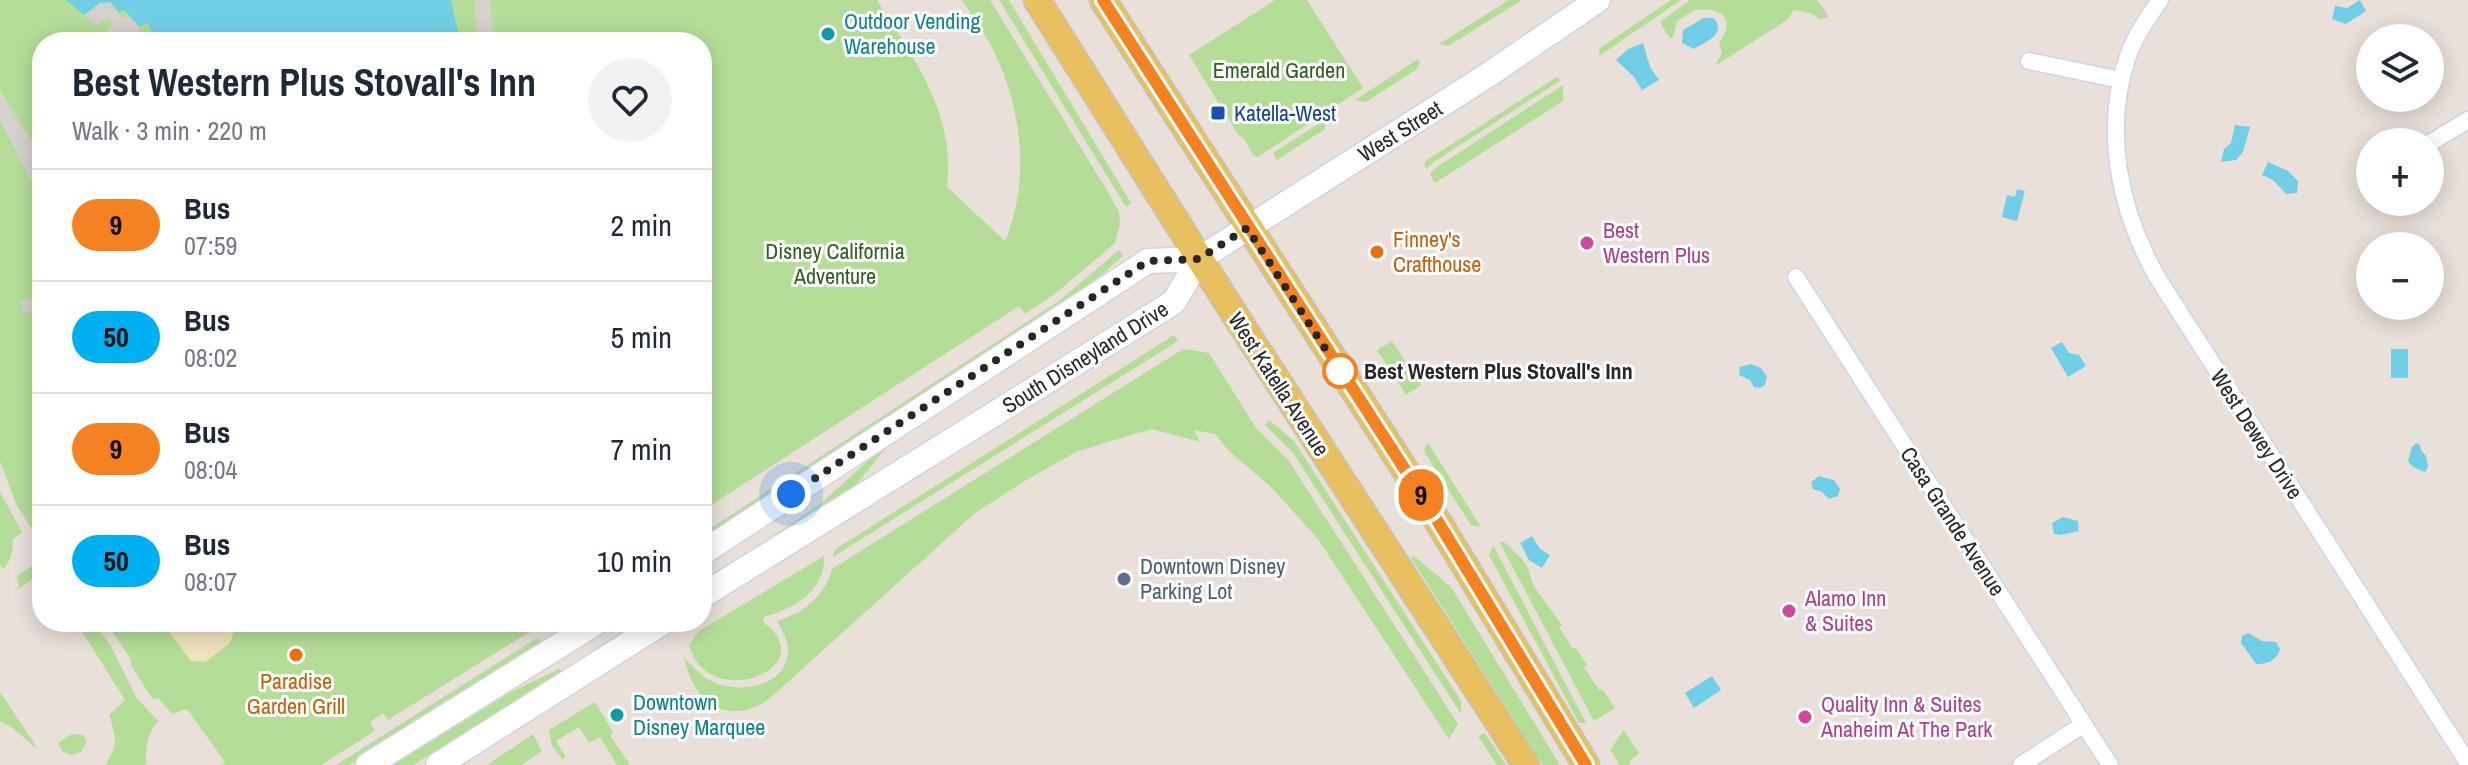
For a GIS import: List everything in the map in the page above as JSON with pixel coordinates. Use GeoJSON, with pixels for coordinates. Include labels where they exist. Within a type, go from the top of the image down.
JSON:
{"type":"FeatureCollection","features":[{"type":"Feature","properties":{"kind":"main road","name":"West Katella Avenue"},"geometry":{"type":"LineString","coordinates":[[1037,0],[1199,259],[1526,765]]}},
{"type":"Feature","properties":{"kind":"main road"},"geometry":{"type":"LineString","coordinates":[[1103,0],[1429,507],[1586,765]]}},
{"type":"Feature","properties":{"kind":"main road","name":"West Street"},"geometry":{"type":"LineString","coordinates":[[1199,259],[1488,75],[1598,0]]}},
{"type":"Feature","properties":{"kind":"main road","name":"South Disneyland Drive"},"geometry":{"type":"LineString","coordinates":[[712,546],[1148,261],[1199,259]]}},
{"type":"Feature","properties":{"kind":"main road","name":"South Disneyland Drive"},"geometry":{"type":"LineString","coordinates":[[712,590],[1174,302],[1199,259]]}},
{"type":"Feature","properties":{"kind":"main road"},"geometry":{"type":"LineString","coordinates":[[368,765],[581,632]]}},
{"type":"Feature","properties":{"kind":"main road"},"geometry":{"type":"LineString","coordinates":[[601,632],[615,654]]}},
{"type":"Feature","properties":{"kind":"main road"},"geometry":{"type":"LineString","coordinates":[[438,765],[648,632]]}},
{"type":"Feature","properties":{"kind":"street","name":"West Dewey Drive"},"geometry":{"type":"LineString","coordinates":[[2160,0],[2130,50],[2121,80],[2116,115],[2117,168],[2130,222],[2143,251],[2468,763]]}},
{"type":"Feature","properties":{"kind":"street"},"geometry":{"type":"LineString","coordinates":[[2029,61],[2121,80]]}},
{"type":"Feature","properties":{"kind":"street"},"geometry":{"type":"LineString","coordinates":[[2444,135],[2468,120]]}},
{"type":"Feature","properties":{"kind":"street","name":"Casa Grande Avenue"},"geometry":{"type":"LineString","coordinates":[[1796,277],[2110,765]]}},
{"type":"Feature","properties":{"kind":"street"},"geometry":{"type":"LineString","coordinates":[[2021,765],[2084,724]]}},
{"type":"Feature","properties":{"kind":"green space","name":"Disney California Adventure"},"geometry":{"type":"Polygon","coordinates":[[[0,0],[877,0],[918,66],[939,111],[948,160],[947,187],[1005,241],[1018,192],[1019,140],[1015,114],[1000,65],[962,0],[990,0],[1119,212],[1120,224],[1115,243],[1055,294],[1025,314],[1019,306],[712,505],[712,32],[32,32],[32,529],[16,504],[0,461],[0,0]]]}},
{"type":"Feature","properties":{"kind":"green space"},"geometry":{"type":"Polygon","coordinates":[[[999,0],[1009,0],[1131,203],[1126,207],[999,0]]]}},
{"type":"Feature","properties":{"kind":"green space","name":"Emerald Garden"},"geometry":{"type":"Polygon","coordinates":[[[1275,0],[1307,0],[1363,88],[1258,157],[1239,136],[1189,55],[1275,0]]]}},
{"type":"Feature","properties":{"kind":"green space"},"geometry":{"type":"Polygon","coordinates":[[[1509,0],[1522,0],[1448,46],[1439,44],[1509,0]]]}},
{"type":"Feature","properties":{"kind":"green space"},"geometry":{"type":"Polygon","coordinates":[[[1671,0],[1681,0],[1599,56],[1600,48],[1671,0]]]}},
{"type":"Feature","properties":{"kind":"green space"},"geometry":{"type":"Polygon","coordinates":[[[1690,0],[1817,0],[1829,17],[1820,19],[1811,13],[1794,10],[1787,20],[1715,66],[1722,53],[1719,43],[1726,25],[1720,13],[1696,9],[1677,21],[1670,39],[1660,22],[1690,0]]]}},
{"type":"Feature","properties":{"kind":"green space"},"geometry":{"type":"Polygon","coordinates":[[[1418,59],[1417,69],[1366,102],[1355,100],[1418,59]]]}},
{"type":"Feature","properties":{"kind":"green space"},"geometry":{"type":"Polygon","coordinates":[[[1557,77],[1561,80],[1426,169],[1424,163],[1427,160],[1557,77]]]}},
{"type":"Feature","properties":{"kind":"green space"},"geometry":{"type":"Polygon","coordinates":[[[1563,85],[1563,101],[1435,183],[1430,174],[1437,167],[1563,85]]]}},
{"type":"Feature","properties":{"kind":"green space"},"geometry":{"type":"Polygon","coordinates":[[[1326,119],[1325,129],[1277,160],[1273,153],[1326,119]]]}},
{"type":"Feature","properties":{"kind":"green space"},"geometry":{"type":"Polygon","coordinates":[[[1119,250],[1123,256],[1063,308],[712,536],[712,527],[1059,301],[1119,250]]]}},
{"type":"Feature","properties":{"kind":"green space"},"geometry":{"type":"Polygon","coordinates":[[[1174,335],[1178,341],[833,557],[834,550],[1174,335]]]}},
{"type":"Feature","properties":{"kind":"green space"},"geometry":{"type":"Polygon","coordinates":[[[1392,341],[1421,385],[1406,395],[1377,350],[1392,341]]]}},
{"type":"Feature","properties":{"kind":"green space"},"geometry":{"type":"Polygon","coordinates":[[[1183,349],[1209,353],[1256,428],[1289,461],[1458,724],[1449,739],[1318,539],[1271,487],[1228,450],[1215,434],[1194,430],[1200,442],[1152,429],[1078,451],[1028,479],[975,513],[768,700],[753,708],[725,710],[703,698],[695,687],[684,657],[705,677],[724,686],[748,687],[771,680],[786,662],[788,650],[777,621],[795,614],[812,602],[824,587],[832,569],[1183,349]]]}},
{"type":"Feature","properties":{"kind":"green space"},"geometry":{"type":"Polygon","coordinates":[[[1269,420],[1294,441],[1461,701],[1461,714],[1293,453],[1265,425],[1269,420]]]}},
{"type":"Feature","properties":{"kind":"green space"},"geometry":{"type":"Polygon","coordinates":[[[1428,443],[1481,527],[1471,525],[1425,453],[1428,443]]]}},
{"type":"Feature","properties":{"kind":"green space"},"geometry":{"type":"Polygon","coordinates":[[[887,447],[850,492],[719,572],[819,505],[875,454],[887,447]]]}},
{"type":"Feature","properties":{"kind":"green space"},"geometry":{"type":"Polygon","coordinates":[[[0,492],[22,532],[13,539],[11,556],[3,569],[0,565],[0,492]]]}},
{"type":"Feature","properties":{"kind":"green space"},"geometry":{"type":"Polygon","coordinates":[[[1503,541],[1522,559],[1533,585],[1562,625],[1559,627],[1587,665],[1584,667],[1599,690],[1602,689],[1615,708],[1594,721],[1500,543],[1503,541]]]}},
{"type":"Feature","properties":{"kind":"green space"},"geometry":{"type":"Polygon","coordinates":[[[1493,547],[1586,723],[1579,723],[1489,555],[1493,547]]]}},
{"type":"Feature","properties":{"kind":"green space"},"geometry":{"type":"Polygon","coordinates":[[[824,556],[820,579],[814,589],[786,609],[764,617],[763,622],[779,639],[781,655],[772,668],[756,677],[737,680],[717,677],[700,666],[689,645],[698,632],[712,632],[712,623],[824,556]]]}},
{"type":"Feature","properties":{"kind":"green space"},"geometry":{"type":"Polygon","coordinates":[[[1414,556],[1451,587],[1560,765],[1543,765],[1411,558],[1414,556]]]}},
{"type":"Feature","properties":{"kind":"green space"},"geometry":{"type":"Polygon","coordinates":[[[32,566],[32,580],[16,590],[19,586],[17,576],[32,566]]]}},
{"type":"Feature","properties":{"kind":"green space"},"geometry":{"type":"Polygon","coordinates":[[[82,632],[101,632],[111,646],[136,697],[158,721],[149,736],[144,765],[105,765],[115,740],[109,715],[125,700],[82,632]]]}},
{"type":"Feature","properties":{"kind":"green space"},"geometry":{"type":"Polygon","coordinates":[[[113,632],[529,632],[388,720],[383,713],[370,722],[375,731],[321,765],[222,765],[225,762],[187,709],[172,714],[158,698],[153,700],[131,665],[131,660],[113,632]]]}},
{"type":"Feature","properties":{"kind":"green space"},"geometry":{"type":"Polygon","coordinates":[[[537,638],[542,641],[536,647],[349,765],[336,765],[537,638]]]}},
{"type":"Feature","properties":{"kind":"green space"},"geometry":{"type":"Polygon","coordinates":[[[559,669],[563,674],[413,765],[393,765],[513,691],[559,669]]]}},
{"type":"Feature","properties":{"kind":"green space"},"geometry":{"type":"Polygon","coordinates":[[[0,692],[33,741],[37,749],[0,721],[0,692]]]}},
{"type":"Feature","properties":{"kind":"green space"},"geometry":{"type":"Polygon","coordinates":[[[595,702],[613,732],[610,735],[630,765],[617,765],[600,737],[589,743],[579,727],[556,741],[565,756],[563,760],[552,746],[549,730],[595,702]]]}},
{"type":"Feature","properties":{"kind":"green space"},"geometry":{"type":"Polygon","coordinates":[[[1624,730],[1639,754],[1631,759],[1629,765],[1620,765],[1610,750],[1624,730]]]}},
{"type":"Feature","properties":{"kind":"green space"},"geometry":{"type":"Polygon","coordinates":[[[1485,733],[1506,765],[1497,765],[1478,736],[1485,733]]]}},
{"type":"Feature","properties":{"kind":"green space"},"geometry":{"type":"Polygon","coordinates":[[[72,734],[83,735],[87,741],[81,752],[70,755],[62,751],[58,743],[72,734]]]}},
{"type":"Feature","properties":{"kind":"green space"},"geometry":{"type":"Polygon","coordinates":[[[533,734],[542,751],[521,765],[487,765],[533,734]]]}},
{"type":"Feature","properties":{"kind":"sand"},"geometry":{"type":"Polygon","coordinates":[[[169,632],[234,632],[230,643],[205,662],[191,661],[169,632]]]}},
{"type":"Feature","properties":{"kind":"shaded area"},"geometry":{"type":"Polygon","coordinates":[[[474,0],[490,0],[493,32],[477,32],[474,0]]]}},
{"type":"Feature","properties":{"kind":"shaded area"},"geometry":{"type":"Polygon","coordinates":[[[109,2],[123,19],[128,16],[134,20],[141,32],[108,32],[106,30],[113,25],[108,18],[96,25],[84,15],[100,3],[109,2]]]}},
{"type":"Feature","properties":{"kind":"shaded area"},"geometry":{"type":"Polygon","coordinates":[[[0,90],[32,141],[32,183],[0,120],[0,90]]]}},
{"type":"Feature","properties":{"kind":"shaded area"},"geometry":{"type":"Polygon","coordinates":[[[32,298],[32,311],[22,312],[21,300],[32,298]]]}},
{"type":"Feature","properties":{"kind":"water"},"geometry":{"type":"Polygon","coordinates":[[[66,0],[451,0],[458,32],[150,32],[147,23],[139,26],[124,10],[119,12],[110,2],[100,3],[84,15],[66,0]]]}},
{"type":"Feature","properties":{"kind":"water"},"geometry":{"type":"Polygon","coordinates":[[[2360,0],[2366,11],[2346,24],[2332,19],[2335,6],[2347,8],[2360,0]]]}},
{"type":"Feature","properties":{"kind":"water"},"geometry":{"type":"Polygon","coordinates":[[[1704,18],[1716,21],[1718,28],[1715,35],[1694,49],[1682,43],[1683,30],[1704,18]]]}},
{"type":"Feature","properties":{"kind":"water"},"geometry":{"type":"Polygon","coordinates":[[[1643,43],[1650,67],[1659,80],[1642,90],[1634,77],[1616,60],[1628,49],[1643,43]]]}},
{"type":"Feature","properties":{"kind":"water"},"geometry":{"type":"Polygon","coordinates":[[[2235,125],[2250,127],[2243,152],[2236,160],[2221,162],[2224,149],[2231,143],[2235,125]]]}},
{"type":"Feature","properties":{"kind":"water"},"geometry":{"type":"Polygon","coordinates":[[[2268,162],[2288,171],[2298,181],[2297,193],[2286,194],[2273,180],[2262,175],[2268,162]]]}},
{"type":"Feature","properties":{"kind":"water"},"geometry":{"type":"Polygon","coordinates":[[[2017,189],[2025,191],[2017,221],[2002,217],[2007,195],[2015,197],[2017,189]]]}},
{"type":"Feature","properties":{"kind":"water"},"geometry":{"type":"Polygon","coordinates":[[[2062,342],[2069,353],[2079,355],[2086,366],[2068,377],[2051,348],[2062,342]]]}},
{"type":"Feature","properties":{"kind":"water"},"geometry":{"type":"Polygon","coordinates":[[[2391,349],[2408,349],[2408,378],[2391,378],[2391,349]]]}},
{"type":"Feature","properties":{"kind":"water"},"geometry":{"type":"Polygon","coordinates":[[[1751,364],[1761,368],[1767,377],[1765,385],[1760,388],[1739,375],[1740,367],[1751,364]]]}},
{"type":"Feature","properties":{"kind":"water"},"geometry":{"type":"Polygon","coordinates":[[[2416,443],[2426,456],[2428,467],[2425,472],[2408,461],[2416,443]]]}},
{"type":"Feature","properties":{"kind":"water"},"geometry":{"type":"Polygon","coordinates":[[[1819,476],[1834,480],[1840,489],[1838,496],[1829,499],[1813,489],[1811,482],[1819,476]]]}},
{"type":"Feature","properties":{"kind":"water"},"geometry":{"type":"Polygon","coordinates":[[[2063,517],[2078,521],[2079,531],[2054,534],[2052,523],[2063,517]]]}},
{"type":"Feature","properties":{"kind":"water"},"geometry":{"type":"Polygon","coordinates":[[[1532,536],[1540,549],[1550,555],[1542,568],[1529,560],[1520,543],[1532,536]]]}},
{"type":"Feature","properties":{"kind":"water"},"geometry":{"type":"Polygon","coordinates":[[[2248,633],[2262,641],[2276,642],[2280,649],[2277,656],[2268,662],[2256,664],[2241,643],[2242,636],[2248,633]]]}},
{"type":"Feature","properties":{"kind":"water"},"geometry":{"type":"Polygon","coordinates":[[[1712,676],[1721,690],[1694,708],[1685,693],[1712,676]]]}},
{"type":"Feature","properties":{"kind":"bus line","name":"9"},"geometry":{"type":"LineString","coordinates":[[1103,0],[1429,507],[1586,765]]}},
{"type":"Feature","properties":{"kind":"place","name":"Outdoor Vending Warehouse"},"geometry":{"type":"Point","coordinates":[828,34]}},
{"type":"Feature","properties":{"kind":"place","name":"Katella-West"},"geometry":{"type":"Point","coordinates":[1218,113]}},
{"type":"Feature","properties":{"kind":"place","name":"Best Western Plus"},"geometry":{"type":"Point","coordinates":[1587,243]}},
{"type":"Feature","properties":{"kind":"place","name":"Finney's Crafthouse"},"geometry":{"type":"Point","coordinates":[1377,252]}},
{"type":"Feature","properties":{"kind":"place","name":"Best Western Plus Stovall's Inn"},"geometry":{"type":"Point","coordinates":[1340,371]}},
{"type":"Feature","properties":{"kind":"place","name":"Downtown Disney Parking Lot"},"geometry":{"type":"Point","coordinates":[1124,579]}},
{"type":"Feature","properties":{"kind":"place","name":"Alamo Inn & Suites"},"geometry":{"type":"Point","coordinates":[1789,611]}},
{"type":"Feature","properties":{"kind":"place","name":"Paradise Garden Grill"},"geometry":{"type":"Point","coordinates":[296,655]}},
{"type":"Feature","properties":{"kind":"place","name":"Downtown Disney Marquee"},"geometry":{"type":"Point","coordinates":[617,715]}},
{"type":"Feature","properties":{"kind":"place","name":"Quality Inn & Suites Anaheim At The Park"},"geometry":{"type":"Point","coordinates":[1805,717]}},
{"type":"Feature","properties":{"kind":"route"},"geometry":{"type":"LineString","coordinates":[[791,494],[1148,261],[1199,259],[1247,228],[1340,371]]}}]}
